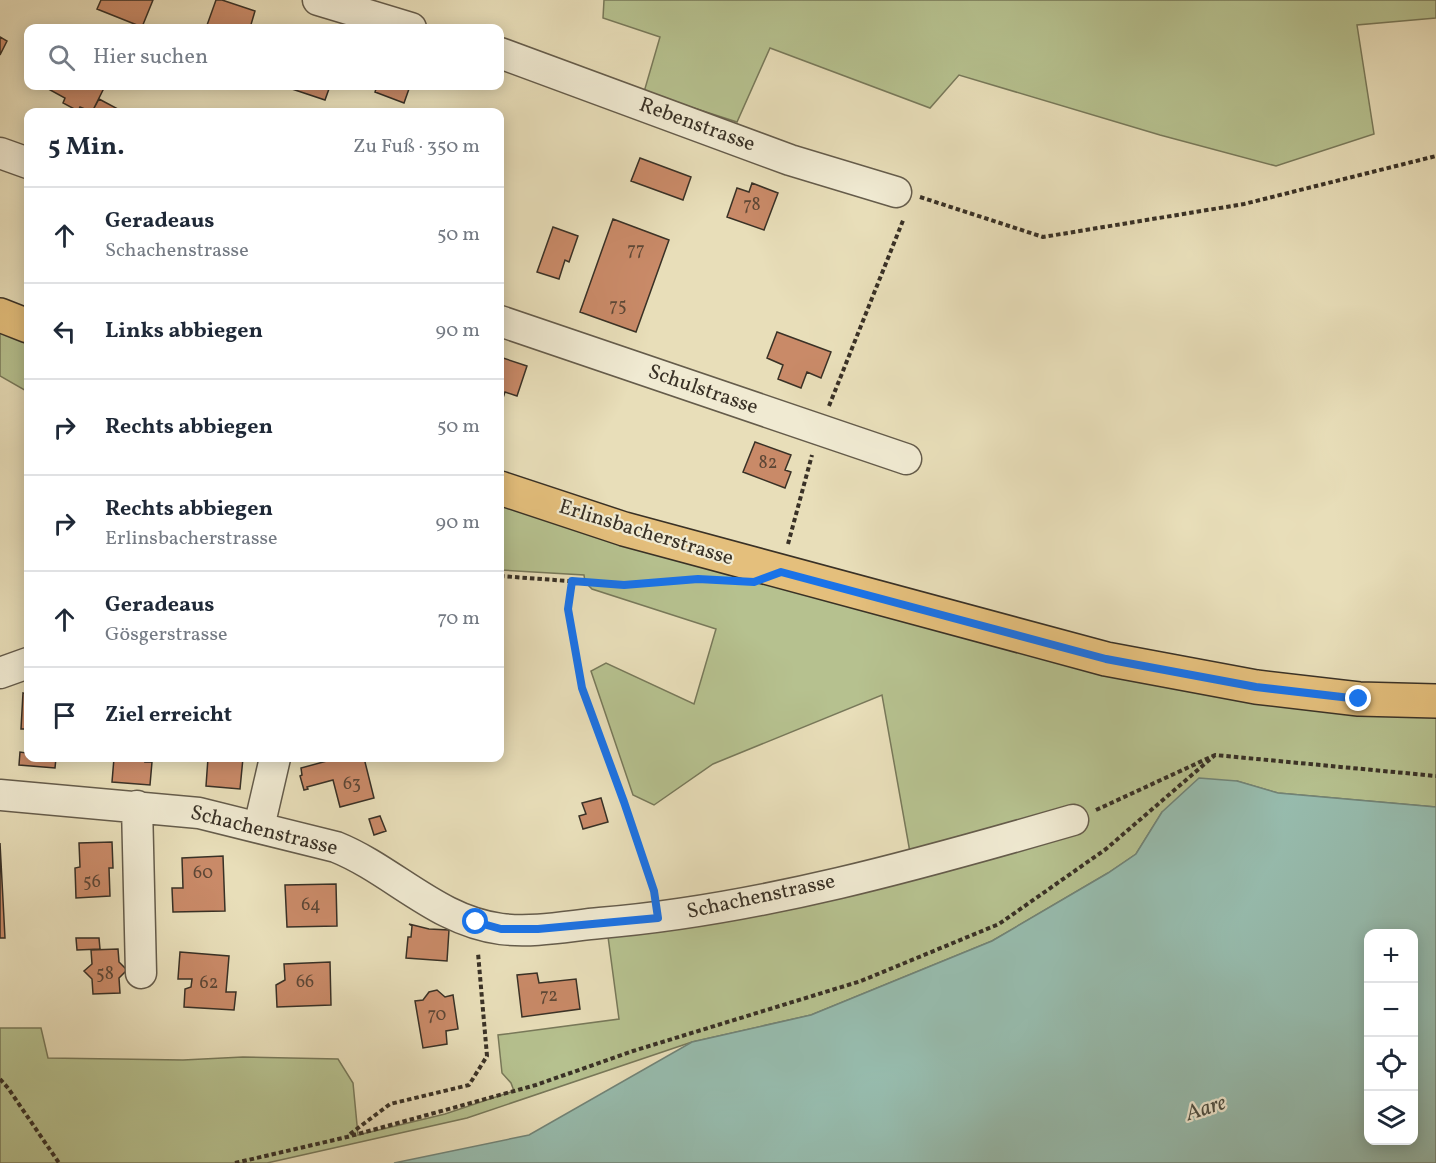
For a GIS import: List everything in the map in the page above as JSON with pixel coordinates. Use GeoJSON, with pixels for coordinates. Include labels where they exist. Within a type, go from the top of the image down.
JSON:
{"type":"FeatureCollection","features":[{"type":"Feature","properties":{"kind":"main road"},"geometry":{"type":"LineString","coordinates":[[0,315],[24,324]]}},
{"type":"Feature","properties":{"kind":"main road","name":"Erlinsbacherstrasse"},"geometry":{"type":"LineString","coordinates":[[504,489],[624,529],[1106,659],[1256,687],[1359,699],[1436,701]]}},
{"type":"Feature","properties":{"kind":"street"},"geometry":{"type":"LineString","coordinates":[[318,0],[398,24]]}},
{"type":"Feature","properties":{"kind":"street","name":"Rebenstrasse"},"geometry":{"type":"LineString","coordinates":[[504,54],[790,160],[905,194]]}},
{"type":"Feature","properties":{"kind":"street"},"geometry":{"type":"LineString","coordinates":[[0,153],[24,162]]}},
{"type":"Feature","properties":{"kind":"street","name":"Schulstrasse"},"geometry":{"type":"LineString","coordinates":[[504,322],[906,459]]}},
{"type":"Feature","properties":{"kind":"street"},"geometry":{"type":"LineString","coordinates":[[0,674],[24,665]]}},
{"type":"Feature","properties":{"kind":"street"},"geometry":{"type":"LineString","coordinates":[[259,827],[274,762]]}},
{"type":"Feature","properties":{"kind":"street","name":"Schachenstrasse"},"geometry":{"type":"LineString","coordinates":[[0,795],[199,813],[336,847],[354,854],[422,898],[476,922],[501,929],[538,929],[658,918],[787,894],[952,855],[1073,820]]}},
{"type":"Feature","properties":{"kind":"street"},"geometry":{"type":"LineString","coordinates":[[137,806],[141,973]]}},
{"type":"Feature","properties":{"kind":"path"},"geometry":{"type":"LineString","coordinates":[[781,572],[819,430],[905,194],[1043,237],[1244,204],[1436,156]]}},
{"type":"Feature","properties":{"kind":"path"},"geometry":{"type":"LineString","coordinates":[[504,576],[624,585],[698,579]]}},
{"type":"Feature","properties":{"kind":"path"},"geometry":{"type":"LineString","coordinates":[[572,581],[568,609],[582,688],[654,891],[658,918]]}},
{"type":"Feature","properties":{"kind":"path"},"geometry":{"type":"LineString","coordinates":[[1073,820],[1215,755],[1436,776]]}},
{"type":"Feature","properties":{"kind":"path"},"geometry":{"type":"LineString","coordinates":[[235,1163],[347,1137],[536,1085],[633,1051],[861,981],[999,924],[1106,849],[1215,755]]}},
{"type":"Feature","properties":{"kind":"path"},"geometry":{"type":"LineString","coordinates":[[347,1137],[390,1104],[469,1084],[487,1056],[476,922]]}},
{"type":"Feature","properties":{"kind":"path"},"geometry":{"type":"LineString","coordinates":[[0,1079],[59,1163]]}},
{"type":"Feature","properties":{"kind":"green space"},"geometry":{"type":"Polygon","coordinates":[[[604,0],[1436,0],[1436,18],[1357,25],[1374,134],[1276,166],[1160,135],[959,75],[930,108],[770,48],[737,122],[644,92],[660,37],[603,18],[604,0]]]}},
{"type":"Feature","properties":{"kind":"green space"},"geometry":{"type":"Polygon","coordinates":[[[0,327],[24,336],[24,390],[0,376],[0,327]]]}},
{"type":"Feature","properties":{"kind":"green space"},"geometry":{"type":"Polygon","coordinates":[[[504,500],[705,563],[1436,709],[1436,807],[1278,793],[1237,781],[1162,812],[1136,854],[992,941],[811,1015],[692,1042],[467,1118],[267,1163],[0,1163],[0,1028],[41,1028],[48,1058],[338,1059],[353,1083],[358,1135],[445,1114],[514,1091],[511,1083],[502,1073],[498,1035],[619,1019],[607,929],[911,858],[882,695],[713,764],[654,805],[633,795],[591,671],[606,663],[694,704],[716,629],[592,589],[585,582],[584,575],[504,570],[504,500]]]}},
{"type":"Feature","properties":{"kind":"water","name":"Aare"},"geometry":{"type":"Polygon","coordinates":[[[1199,778],[1237,781],[1278,793],[1436,807],[1436,1163],[394,1163],[529,1135],[692,1042],[811,1015],[992,941],[1136,854],[1162,812],[1199,778]]]}},
{"type":"Feature","properties":{"kind":"building"},"geometry":{"type":"Polygon","coordinates":[[[101,0],[153,0],[143,24],[134,24],[97,9],[101,0]]]}},
{"type":"Feature","properties":{"kind":"building"},"geometry":{"type":"Polygon","coordinates":[[[216,0],[255,11],[251,24],[207,24],[216,0]]]}},
{"type":"Feature","properties":{"kind":"building"},"geometry":{"type":"Polygon","coordinates":[[[0,37],[7,41],[0,55],[0,37]]]}},
{"type":"Feature","properties":{"kind":"building"},"geometry":{"type":"Polygon","coordinates":[[[50,90],[103,90],[94,108],[72,108],[63,103],[65,98],[50,90]]]}},
{"type":"Feature","properties":{"kind":"building"},"geometry":{"type":"Polygon","coordinates":[[[295,90],[329,90],[325,100],[295,90]]]}},
{"type":"Feature","properties":{"kind":"building"},"geometry":{"type":"Polygon","coordinates":[[[376,90],[409,90],[404,103],[375,92],[376,90]]]}},
{"type":"Feature","properties":{"kind":"building"},"geometry":{"type":"Polygon","coordinates":[[[99,99],[116,108],[94,108],[99,99]]]}},
{"type":"Feature","properties":{"kind":"building"},"geometry":{"type":"Polygon","coordinates":[[[640,158],[691,177],[683,200],[631,181],[640,158]]]}},
{"type":"Feature","properties":{"kind":"building"},"geometry":{"type":"Polygon","coordinates":[[[752,183],[778,193],[764,230],[727,217],[737,188],[749,192],[752,183]]]}},
{"type":"Feature","properties":{"kind":"building"},"geometry":{"type":"Polygon","coordinates":[[[613,219],[669,240],[636,332],[580,312],[613,219]]]}},
{"type":"Feature","properties":{"kind":"building"},"geometry":{"type":"Polygon","coordinates":[[[553,227],[578,236],[569,262],[565,260],[559,279],[537,272],[553,227]]]}},
{"type":"Feature","properties":{"kind":"building"},"geometry":{"type":"Polygon","coordinates":[[[777,332],[831,352],[821,378],[807,372],[801,388],[778,379],[783,365],[767,358],[777,332]]]}},
{"type":"Feature","properties":{"kind":"building"},"geometry":{"type":"Polygon","coordinates":[[[504,358],[527,366],[517,396],[505,392],[504,395],[504,358]]]}},
{"type":"Feature","properties":{"kind":"building"},"geometry":{"type":"Polygon","coordinates":[[[755,442],[791,455],[785,470],[791,472],[785,488],[743,472],[755,442]]]}},
{"type":"Feature","properties":{"kind":"building"},"geometry":{"type":"Polygon","coordinates":[[[23,693],[24,729],[21,729],[23,693]]]}},
{"type":"Feature","properties":{"kind":"building"},"geometry":{"type":"Polygon","coordinates":[[[20,752],[24,753],[24,762],[56,762],[55,768],[19,765],[20,752]]]}},
{"type":"Feature","properties":{"kind":"building"},"geometry":{"type":"Polygon","coordinates":[[[114,762],[152,762],[150,785],[112,782],[114,762]]]}},
{"type":"Feature","properties":{"kind":"building"},"geometry":{"type":"Polygon","coordinates":[[[208,762],[243,762],[240,789],[206,786],[208,762]]]}},
{"type":"Feature","properties":{"kind":"building"},"geometry":{"type":"Polygon","coordinates":[[[323,762],[365,762],[374,798],[340,807],[333,780],[307,787],[308,789],[304,790],[300,776],[302,775],[301,768],[323,762]]]}},
{"type":"Feature","properties":{"kind":"building"},"geometry":{"type":"Polygon","coordinates":[[[601,798],[608,822],[583,829],[579,816],[586,814],[582,803],[601,798]]]}},
{"type":"Feature","properties":{"kind":"building"},"geometry":{"type":"Polygon","coordinates":[[[380,816],[386,831],[374,835],[369,819],[380,816]]]}},
{"type":"Feature","properties":{"kind":"building"},"geometry":{"type":"Polygon","coordinates":[[[112,842],[113,868],[109,868],[110,896],[76,898],[75,868],[80,867],[79,843],[112,842]]]}},
{"type":"Feature","properties":{"kind":"building"},"geometry":{"type":"Polygon","coordinates":[[[0,843],[5,938],[0,938],[0,843]]]}},
{"type":"Feature","properties":{"kind":"building"},"geometry":{"type":"Polygon","coordinates":[[[223,856],[225,911],[173,912],[172,888],[183,888],[182,858],[223,856]]]}},
{"type":"Feature","properties":{"kind":"building"},"geometry":{"type":"Polygon","coordinates":[[[336,884],[337,926],[287,927],[285,885],[336,884]]]}},
{"type":"Feature","properties":{"kind":"building"},"geometry":{"type":"Polygon","coordinates":[[[409,924],[429,929],[449,930],[447,961],[406,958],[408,937],[411,937],[412,926],[409,924]]]}},
{"type":"Feature","properties":{"kind":"building"},"geometry":{"type":"Polygon","coordinates":[[[76,938],[99,938],[100,949],[77,950],[76,938]]]}},
{"type":"Feature","properties":{"kind":"building"},"geometry":{"type":"Polygon","coordinates":[[[118,949],[119,962],[127,970],[119,978],[120,993],[93,994],[92,979],[84,971],[92,964],[91,950],[118,949]]]}},
{"type":"Feature","properties":{"kind":"building"},"geometry":{"type":"Polygon","coordinates":[[[180,952],[229,956],[226,992],[236,992],[234,1010],[184,1007],[185,989],[191,987],[192,979],[178,979],[180,952]]]}},
{"type":"Feature","properties":{"kind":"building"},"geometry":{"type":"Polygon","coordinates":[[[330,962],[331,1005],[277,1007],[276,985],[285,980],[284,964],[330,962]]]}},
{"type":"Feature","properties":{"kind":"building"},"geometry":{"type":"Polygon","coordinates":[[[537,973],[539,983],[576,979],[580,1009],[522,1017],[517,975],[537,973]]]}},
{"type":"Feature","properties":{"kind":"building"},"geometry":{"type":"Polygon","coordinates":[[[437,990],[445,997],[453,995],[458,1029],[446,1031],[447,1044],[423,1048],[415,1001],[423,1000],[429,992],[437,990]]]}},
{"type":"Feature","properties":{"kind":"route"},"geometry":{"type":"LineString","coordinates":[[476,922],[501,929],[538,929],[658,918],[654,891],[582,688],[568,609],[572,581],[624,585],[698,579],[754,582],[781,572],[1106,659],[1256,687],[1359,699]]}}]}
